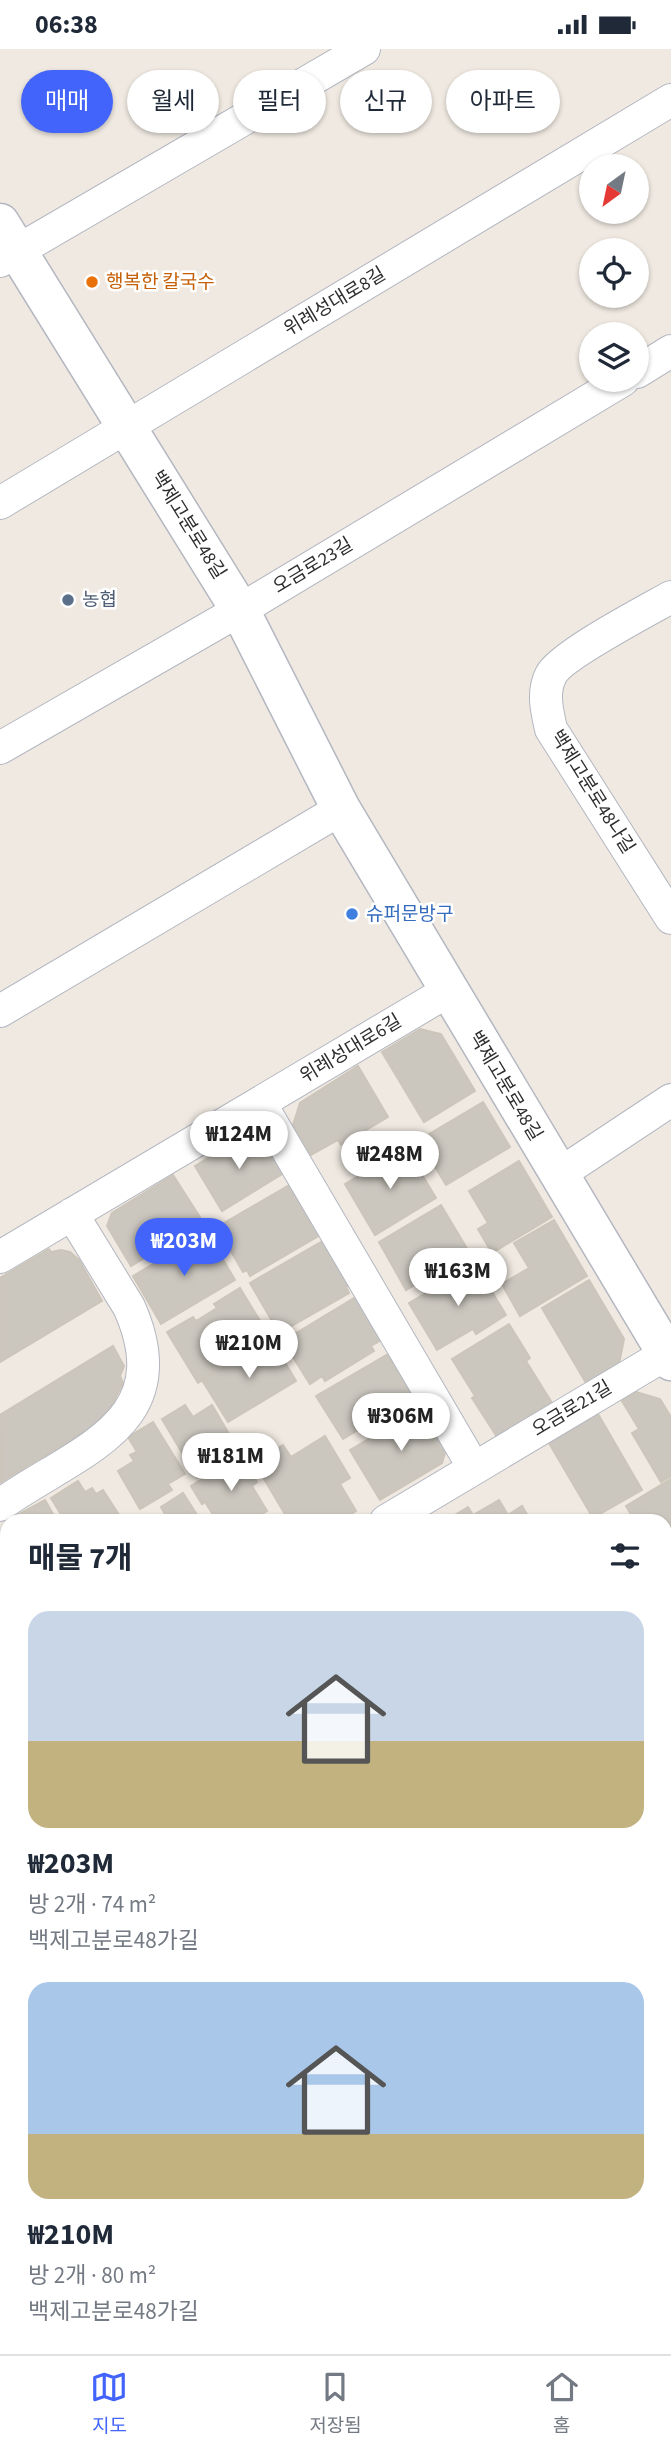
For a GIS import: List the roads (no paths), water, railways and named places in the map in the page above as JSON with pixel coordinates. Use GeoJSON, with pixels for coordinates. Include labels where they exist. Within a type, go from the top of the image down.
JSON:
{"type":"FeatureCollection","features":[{"type":"Feature","properties":{"kind":"street","name":"백제고분로48길"},"geometry":{"type":"LineString","coordinates":[[365,49],[6,245],[127,427],[240,610],[341,809],[558,1175],[669,1355]]}},
{"type":"Feature","properties":{"kind":"street","name":"위례성대로8길"},"geometry":{"type":"LineString","coordinates":[[0,503],[671,100]]}},
{"type":"Feature","properties":{"kind":"street"},"geometry":{"type":"LineString","coordinates":[[649,365],[671,351]]}},
{"type":"Feature","properties":{"kind":"street","name":"오금로23길"},"geometry":{"type":"LineString","coordinates":[[0,748],[240,610],[603,392]]}},
{"type":"Feature","properties":{"kind":"street","name":"백제고분로48나길"},"geometry":{"type":"LineString","coordinates":[[671,597],[573,654],[551,674],[545,701],[551,729],[671,918]]}},
{"type":"Feature","properties":{"kind":"street"},"geometry":{"type":"LineString","coordinates":[[0,1011],[341,809]]}},
{"type":"Feature","properties":{"kind":"street","name":"위례성대로6길"},"geometry":{"type":"LineString","coordinates":[[0,1257],[448,991]]}},
{"type":"Feature","properties":{"kind":"street"},"geometry":{"type":"LineString","coordinates":[[558,1175],[671,1100]]}},
{"type":"Feature","properties":{"kind":"street"},"geometry":{"type":"LineString","coordinates":[[260,1103],[474,1468]]}},
{"type":"Feature","properties":{"kind":"street"},"geometry":{"type":"LineString","coordinates":[[0,1505],[108,1436],[124,1418],[138,1390],[143,1367],[142,1345],[136,1322],[72,1214]]}},
{"type":"Feature","properties":{"kind":"street","name":"오금로21길"},"geometry":{"type":"LineString","coordinates":[[398,1514],[669,1355]]}},
{"type":"Feature","properties":{"kind":"place","name":"행복한 칼국수"},"geometry":{"type":"Point","coordinates":[92,282]}},
{"type":"Feature","properties":{"kind":"place","name":"농협"},"geometry":{"type":"Point","coordinates":[68,600]}},
{"type":"Feature","properties":{"kind":"place","name":"슈퍼문방구"},"geometry":{"type":"Point","coordinates":[352,914]}}]}
